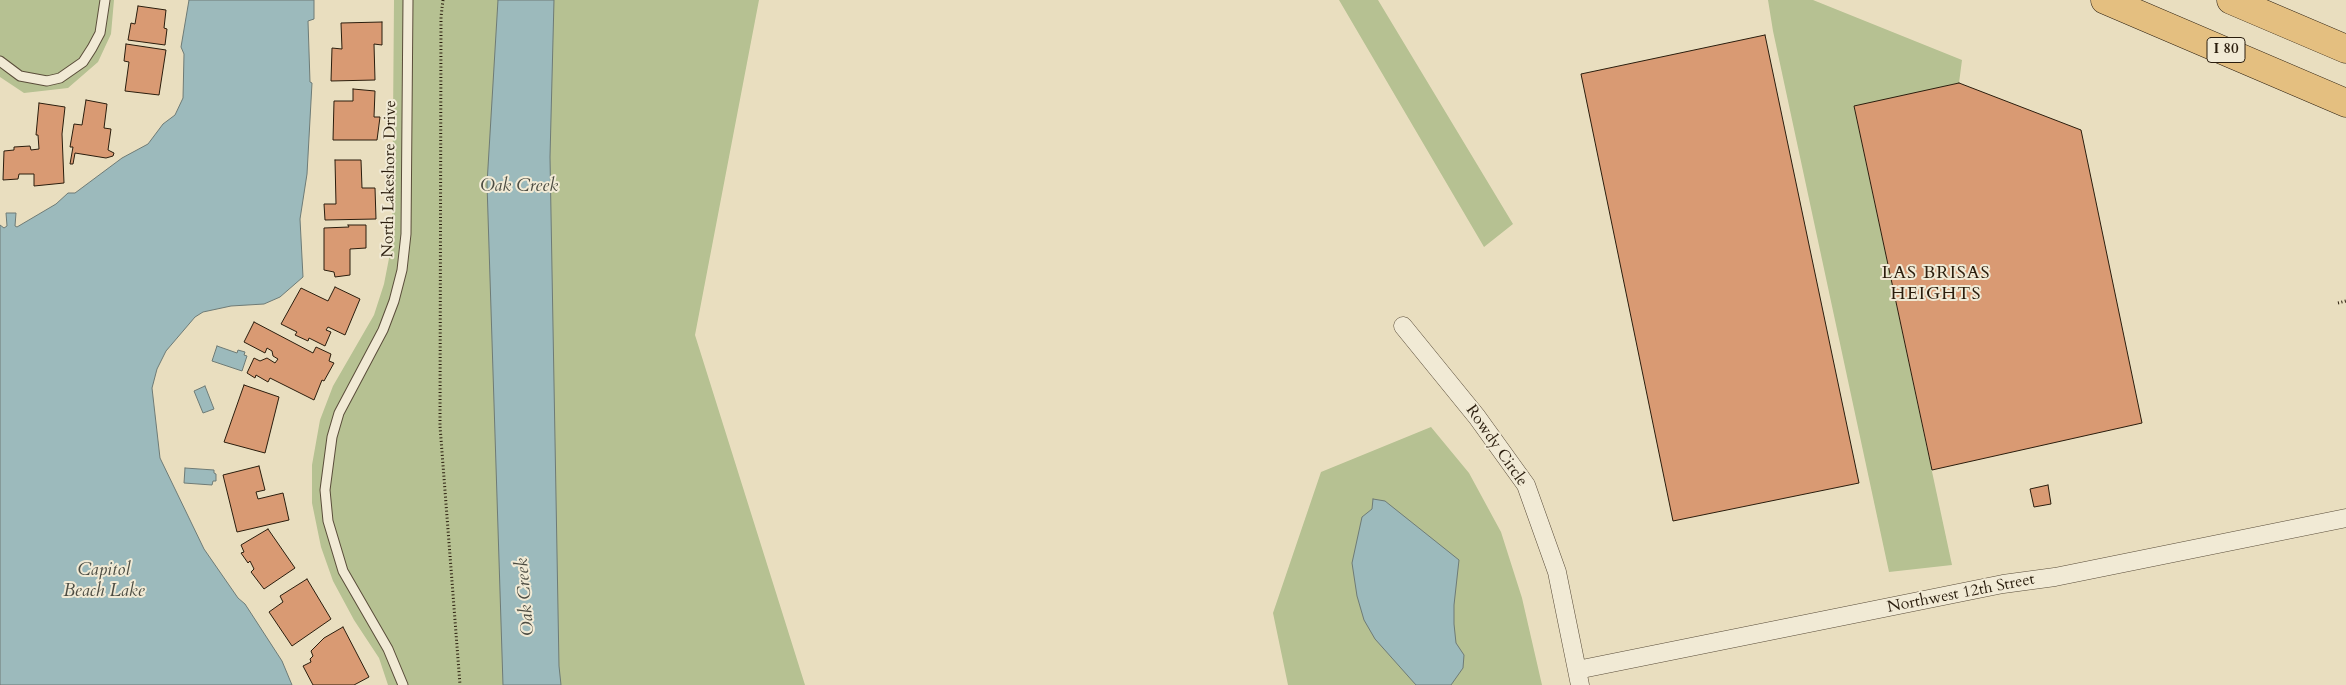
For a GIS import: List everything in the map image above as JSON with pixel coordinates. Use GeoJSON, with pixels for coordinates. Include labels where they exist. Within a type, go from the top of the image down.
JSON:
{"type":"FeatureCollection","features":[{"type":"Feature","properties":{"kind":"highway","name":"I 80"},"geometry":{"type":"LineString","coordinates":[[2105,0],[2346,103]]}},
{"type":"Feature","properties":{"kind":"highway"},"geometry":{"type":"LineString","coordinates":[[2231,0],[2346,49]]}},
{"type":"Feature","properties":{"kind":"street","name":"Rowdy Circle"},"geometry":{"type":"LineString","coordinates":[[1403,326],[1477,417],[1526,485],[1557,572],[1578,678]]}},
{"type":"Feature","properties":{"kind":"street","name":"Northwest 12th Street"},"geometry":{"type":"LineString","coordinates":[[1578,678],[2002,584],[2055,577],[2346,518]]}},
{"type":"Feature","properties":{"kind":"lane"},"geometry":{"type":"LineString","coordinates":[[0,61],[15,73],[27,78],[47,81],[60,78],[83,62],[92,48],[100,33],[105,0]]}},
{"type":"Feature","properties":{"kind":"lane","name":"North Lakeshore Drive"},"geometry":{"type":"LineString","coordinates":[[403,685],[388,649],[343,572],[328,522],[325,490],[332,437],[339,413],[383,330],[402,270],[406,234],[408,0]]}},
{"type":"Feature","properties":{"kind":"path"},"geometry":{"type":"LineString","coordinates":[[443,0],[441,17],[440,426],[460,685]]}},
{"type":"Feature","properties":{"kind":"path"},"geometry":{"type":"LineString","coordinates":[[2338,303],[2346,301]]}},
{"type":"Feature","properties":{"kind":"green space"},"geometry":{"type":"Polygon","coordinates":[[[0,0],[114,0],[111,34],[98,62],[68,88],[24,93],[0,77],[0,0]]]}},
{"type":"Feature","properties":{"kind":"green space"},"geometry":{"type":"Polygon","coordinates":[[[394,0],[759,0],[695,335],[805,685],[388,685],[379,658],[354,620],[333,581],[321,547],[312,503],[312,465],[320,420],[333,386],[374,315],[384,284],[392,243],[394,0]]]}},
{"type":"Feature","properties":{"kind":"green space"},"geometry":{"type":"Polygon","coordinates":[[[1339,0],[1378,0],[1513,224],[1484,247],[1339,0]]]}},
{"type":"Feature","properties":{"kind":"green space"},"geometry":{"type":"Polygon","coordinates":[[[1768,0],[1813,0],[1962,60],[1959,83],[1854,107],[1952,565],[1889,572],[1773,31],[1768,0]]]}},
{"type":"Feature","properties":{"kind":"green space"},"geometry":{"type":"Polygon","coordinates":[[[1431,427],[1469,473],[1501,532],[1522,598],[1542,685],[1288,685],[1273,613],[1321,472],[1431,427]]]}},
{"type":"Feature","properties":{"kind":"water","name":"Capitol Beach Lake"},"geometry":{"type":"Polygon","coordinates":[[[189,0],[314,0],[314,19],[308,21],[310,82],[312,83],[307,174],[300,219],[303,277],[280,297],[264,304],[231,306],[203,312],[195,317],[166,351],[157,369],[152,388],[160,458],[204,549],[238,598],[245,604],[282,661],[292,685],[0,685],[0,225],[4,228],[7,226],[6,213],[16,213],[15,226],[17,227],[56,204],[68,193],[75,193],[122,158],[148,144],[163,124],[175,115],[183,98],[184,54],[181,47],[189,0]]]}},
{"type":"Feature","properties":{"kind":"water","name":"Oak Creek"},"geometry":{"type":"Polygon","coordinates":[[[498,0],[554,0],[550,157],[559,666],[561,685],[503,685],[487,184],[498,0]]]}},
{"type":"Feature","properties":{"kind":"water"},"geometry":{"type":"Polygon","coordinates":[[[217,346],[237,353],[238,350],[245,352],[244,355],[247,356],[242,371],[212,361],[217,346]]]}},
{"type":"Feature","properties":{"kind":"water"},"geometry":{"type":"Polygon","coordinates":[[[205,386],[214,409],[203,413],[194,391],[205,386]]]}},
{"type":"Feature","properties":{"kind":"water"},"geometry":{"type":"Polygon","coordinates":[[[185,468],[214,470],[216,481],[213,481],[212,485],[184,483],[185,468]]]}},
{"type":"Feature","properties":{"kind":"water"},"geometry":{"type":"Polygon","coordinates":[[[1373,499],[1385,501],[1459,560],[1454,624],[1456,643],[1464,655],[1463,668],[1451,685],[1416,685],[1375,639],[1364,620],[1357,596],[1352,563],[1362,517],[1372,509],[1373,499]]]}},
{"type":"Feature","properties":{"kind":"building"},"geometry":{"type":"Polygon","coordinates":[[[138,6],[166,10],[164,28],[167,29],[165,45],[128,40],[131,23],[135,24],[138,6]]]}},
{"type":"Feature","properties":{"kind":"building"},"geometry":{"type":"Polygon","coordinates":[[[382,22],[382,45],[374,44],[375,80],[331,81],[332,48],[342,49],[341,23],[382,22]]]}},
{"type":"Feature","properties":{"kind":"building"},"geometry":{"type":"Polygon","coordinates":[[[1765,35],[1859,483],[1673,521],[1581,74],[1765,35]]]}},
{"type":"Feature","properties":{"kind":"building"},"geometry":{"type":"Polygon","coordinates":[[[126,44],[166,50],[159,95],[125,91],[129,62],[124,61],[126,44]]]}},
{"type":"Feature","properties":{"kind":"building"},"geometry":{"type":"Polygon","coordinates":[[[1959,83],[2081,130],[2142,423],[1932,470],[1854,106],[1959,83]]]}},
{"type":"Feature","properties":{"kind":"building"},"geometry":{"type":"Polygon","coordinates":[[[353,89],[375,91],[374,117],[380,117],[377,140],[333,140],[334,101],[353,101],[353,89]]]}},
{"type":"Feature","properties":{"kind":"building"},"geometry":{"type":"Polygon","coordinates":[[[86,100],[107,104],[104,128],[111,129],[108,150],[114,153],[113,156],[106,158],[75,153],[73,164],[70,164],[73,147],[70,147],[74,124],[82,125],[86,100]]]}},
{"type":"Feature","properties":{"kind":"building"},"geometry":{"type":"Polygon","coordinates":[[[39,103],[65,107],[62,134],[64,183],[34,186],[34,174],[19,174],[18,179],[3,180],[4,151],[14,150],[14,147],[30,146],[31,150],[39,149],[38,135],[36,135],[39,103]]]}},
{"type":"Feature","properties":{"kind":"building"},"geometry":{"type":"Polygon","coordinates":[[[335,160],[361,160],[362,188],[375,188],[376,219],[325,220],[324,204],[336,204],[335,160]]]}},
{"type":"Feature","properties":{"kind":"building"},"geometry":{"type":"Polygon","coordinates":[[[348,225],[366,225],[366,248],[350,249],[350,275],[335,277],[334,272],[324,270],[324,228],[349,227],[348,225]]]}},
{"type":"Feature","properties":{"kind":"building"},"geometry":{"type":"Polygon","coordinates":[[[335,287],[360,299],[345,335],[328,327],[326,330],[331,332],[325,346],[309,338],[308,341],[295,335],[297,332],[281,324],[301,288],[328,301],[335,287]]]}},
{"type":"Feature","properties":{"kind":"building"},"geometry":{"type":"Polygon","coordinates":[[[254,322],[313,353],[316,347],[331,354],[329,361],[334,363],[324,381],[322,380],[314,400],[270,378],[268,382],[256,375],[255,378],[247,373],[254,358],[260,361],[267,358],[275,363],[278,359],[267,348],[265,353],[244,342],[254,322]]]}},
{"type":"Feature","properties":{"kind":"building"},"geometry":{"type":"Polygon","coordinates":[[[244,385],[279,397],[265,453],[224,442],[244,385]]]}},
{"type":"Feature","properties":{"kind":"building"},"geometry":{"type":"Polygon","coordinates":[[[259,466],[265,490],[256,492],[258,499],[283,493],[289,520],[237,532],[223,475],[259,466]]]}},
{"type":"Feature","properties":{"kind":"building"},"geometry":{"type":"Polygon","coordinates":[[[2048,485],[2051,504],[2034,507],[2030,489],[2048,485]]]}},
{"type":"Feature","properties":{"kind":"building"},"geometry":{"type":"Polygon","coordinates":[[[268,529],[295,568],[264,589],[251,572],[254,569],[250,561],[248,563],[241,553],[244,552],[241,545],[268,529]]]}},
{"type":"Feature","properties":{"kind":"building"},"geometry":{"type":"Polygon","coordinates":[[[307,579],[331,619],[292,646],[269,612],[283,602],[280,596],[307,579]]]}},
{"type":"Feature","properties":{"kind":"building"},"geometry":{"type":"Polygon","coordinates":[[[343,627],[369,677],[354,685],[313,685],[303,666],[311,662],[310,659],[313,656],[311,651],[324,638],[343,627]]]}},
{"type":"Feature","properties":{"kind":"district","name":"LAS BRISAS HEIGHTS"},"geometry":{"type":"Point","coordinates":[1936,284]}}]}
